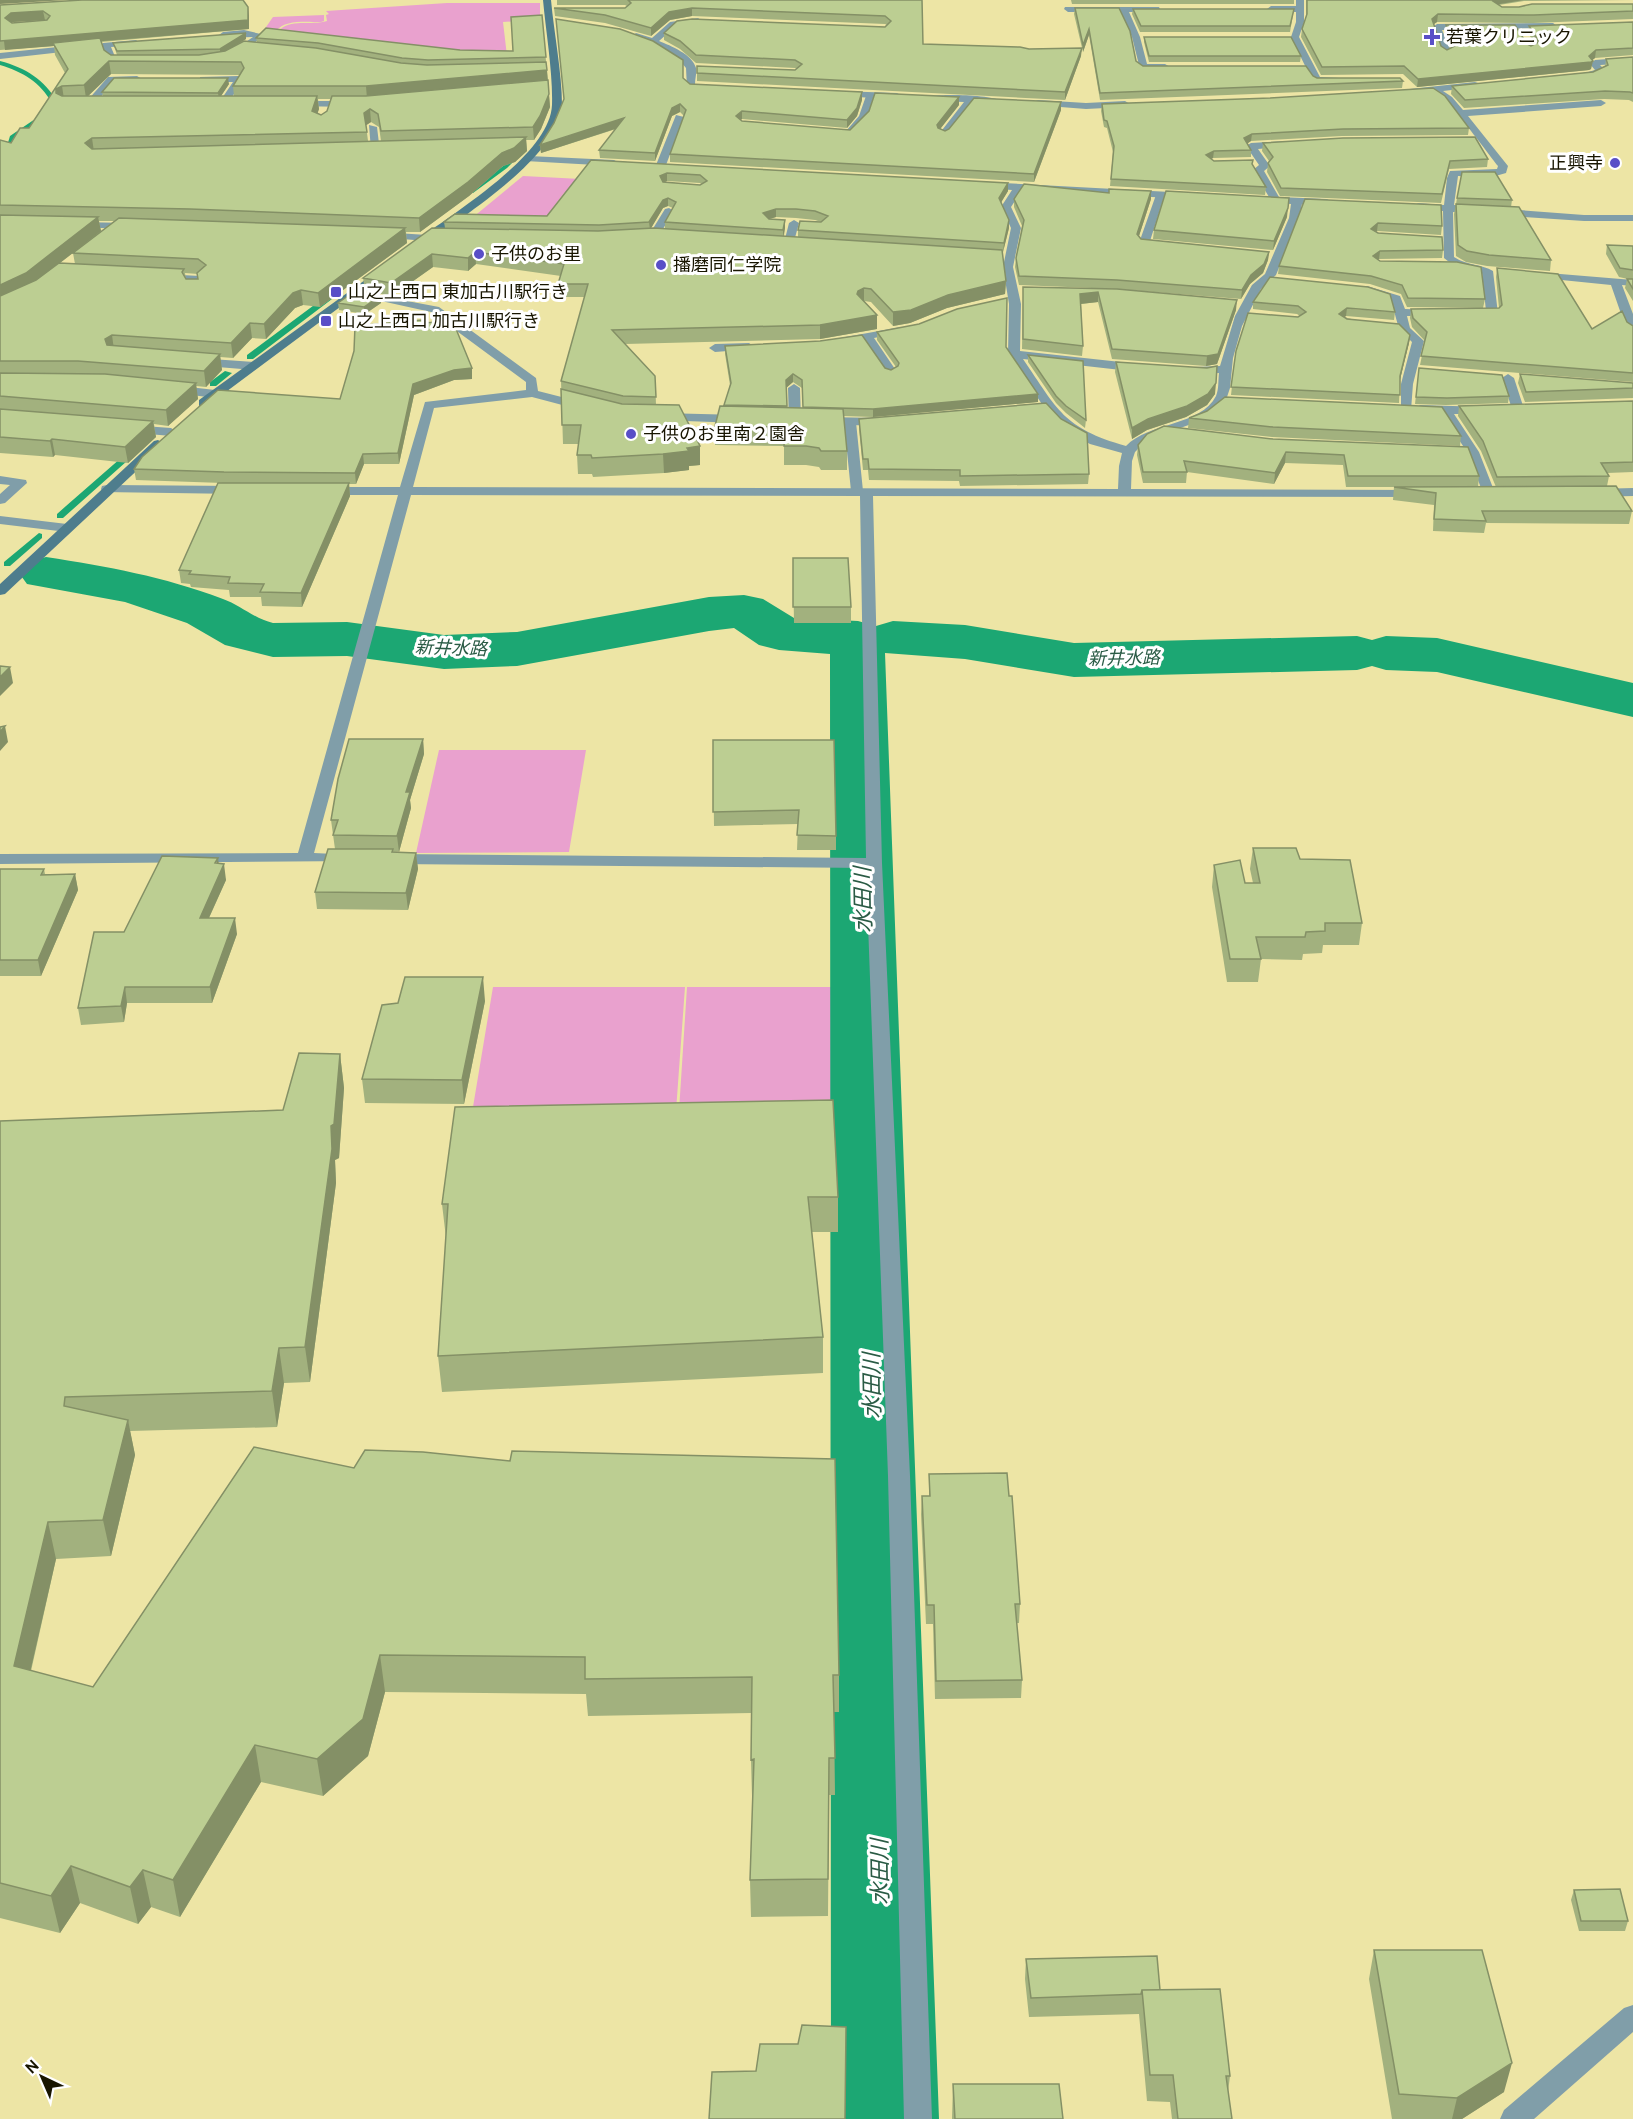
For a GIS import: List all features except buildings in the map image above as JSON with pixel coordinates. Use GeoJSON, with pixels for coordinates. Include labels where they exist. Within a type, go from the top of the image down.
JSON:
{"type":"FeatureCollection","features":[{"type":"Feature","properties":{"kind":"street"},"geometry":{"type":"LineString","coordinates":[[1265,9],[1300,4],[1300,22],[1295,37],[1308,67],[1317,80],[1349,80]]}},
{"type":"Feature","properties":{"kind":"street"},"geometry":{"type":"LineString","coordinates":[[1068,9],[1170,9]]}},
{"type":"Feature","properties":{"kind":"street"},"geometry":{"type":"LineString","coordinates":[[1123,9],[1136,37],[1143,67],[1178,67]]}},
{"type":"Feature","properties":{"kind":"street"},"geometry":{"type":"LineString","coordinates":[[413,248],[529,159],[533,145],[548,130],[557,107],[551,13],[559,10]]}},
{"type":"Feature","properties":{"kind":"street"},"geometry":{"type":"LineString","coordinates":[[653,42],[673,24],[704,21]]}},
{"type":"Feature","properties":{"kind":"street"},"geometry":{"type":"LineString","coordinates":[[1447,53],[1437,27],[1520,31],[1562,25]]}},
{"type":"Feature","properties":{"kind":"street"},"geometry":{"type":"LineString","coordinates":[[210,36],[244,33],[261,35],[233,53]]}},
{"type":"Feature","properties":{"kind":"street"},"geometry":{"type":"LineString","coordinates":[[624,33],[653,42],[682,57],[691,68],[690,86],[725,88]]}},
{"type":"Feature","properties":{"kind":"street"},"geometry":{"type":"LineString","coordinates":[[1136,37],[1147,37]]}},
{"type":"Feature","properties":{"kind":"street"},"geometry":{"type":"LineString","coordinates":[[1283,37],[1295,37]]}},
{"type":"Feature","properties":{"kind":"street"},"geometry":{"type":"LineString","coordinates":[[95,46],[152,41]]}},
{"type":"Feature","properties":{"kind":"street"},"geometry":{"type":"LineString","coordinates":[[106,45],[113,62],[135,62]]}},
{"type":"Feature","properties":{"kind":"street"},"geometry":{"type":"LineString","coordinates":[[0,56],[29,55],[84,47]]}},
{"type":"Feature","properties":{"kind":"street"},"geometry":{"type":"LineString","coordinates":[[243,48],[254,49]]}},
{"type":"Feature","properties":{"kind":"street"},"geometry":{"type":"LineString","coordinates":[[1574,76],[1592,75],[1601,71],[1595,64],[1598,62],[1633,60]]}},
{"type":"Feature","properties":{"kind":"street"},"geometry":{"type":"LineString","coordinates":[[1296,67],[1308,67]]}},
{"type":"Feature","properties":{"kind":"street"},"geometry":{"type":"LineString","coordinates":[[691,68],[702,69]]}},
{"type":"Feature","properties":{"kind":"street"},"geometry":{"type":"LineString","coordinates":[[542,70],[553,69]]}},
{"type":"Feature","properties":{"kind":"street"},"geometry":{"type":"LineString","coordinates":[[113,104],[86,103],[111,79],[146,79]]}},
{"type":"Feature","properties":{"kind":"street"},"geometry":{"type":"LineString","coordinates":[[192,79],[239,79],[224,104]]}},
{"type":"Feature","properties":{"kind":"street"},"geometry":{"type":"LineString","coordinates":[[1403,79],[1413,92]]}},
{"type":"Feature","properties":{"kind":"street"},"geometry":{"type":"LineString","coordinates":[[1395,93],[1484,84]]}},
{"type":"Feature","properties":{"kind":"street"},"geometry":{"type":"LineString","coordinates":[[544,88],[555,87]]}},
{"type":"Feature","properties":{"kind":"street"},"geometry":{"type":"LineString","coordinates":[[1433,89],[1449,99],[1503,166],[1502,171],[1492,174],[1454,173],[1441,240],[1449,258],[1456,265]]}},
{"type":"Feature","properties":{"kind":"street"},"geometry":{"type":"LineString","coordinates":[[825,94],[905,96]]}},
{"type":"Feature","properties":{"kind":"street"},"geometry":{"type":"LineString","coordinates":[[927,98],[1008,101]]}},
{"type":"Feature","properties":{"kind":"street"},"geometry":{"type":"LineString","coordinates":[[944,134],[971,99]]}},
{"type":"Feature","properties":{"kind":"street"},"geometry":{"type":"LineString","coordinates":[[1031,103],[1086,106],[1131,104]]}},
{"type":"Feature","properties":{"kind":"street"},"geometry":{"type":"LineString","coordinates":[[1461,113],[1600,103]]}},
{"type":"Feature","properties":{"kind":"street"},"geometry":{"type":"LineString","coordinates":[[212,104],[235,104]]}},
{"type":"Feature","properties":{"kind":"street"},"geometry":{"type":"LineString","coordinates":[[282,104],[327,109],[367,104]]}},
{"type":"Feature","properties":{"kind":"street"},"geometry":{"type":"LineString","coordinates":[[673,166],[656,165],[679,117]]}},
{"type":"Feature","properties":{"kind":"street"},"geometry":{"type":"LineString","coordinates":[[372,127],[376,150]]}},
{"type":"Feature","properties":{"kind":"street"},"geometry":{"type":"LineString","coordinates":[[1462,140],[1483,140]]}},
{"type":"Feature","properties":{"kind":"street"},"geometry":{"type":"LineString","coordinates":[[1276,201],[1258,170],[1265,166],[1258,163],[1251,146],[1300,143]]}},
{"type":"Feature","properties":{"kind":"street"},"geometry":{"type":"LineString","coordinates":[[529,159],[628,164]]}},
{"type":"Feature","properties":{"kind":"street"},"geometry":{"type":"LineString","coordinates":[[971,184],[1195,196]]}},
{"type":"Feature","properties":{"kind":"street"},"geometry":{"type":"LineString","coordinates":[[1019,187],[1006,207],[1016,228],[1005,258],[1014,295],[1014,354],[1045,407],[1077,432],[1094,441],[1129,451]]}},
{"type":"Feature","properties":{"kind":"street"},"geometry":{"type":"LineString","coordinates":[[1253,200],[1344,201]]}},
{"type":"Feature","properties":{"kind":"street"},"geometry":{"type":"LineString","coordinates":[[1125,493],[1129,451],[1149,436],[1198,418],[1226,401],[1225,369],[1245,309],[1258,284],[1272,279],[1277,256],[1294,218],[1297,202]]}},
{"type":"Feature","properties":{"kind":"street"},"geometry":{"type":"LineString","coordinates":[[1403,205],[1584,218],[1633,218]]}},
{"type":"Feature","properties":{"kind":"street"},"geometry":{"type":"LineString","coordinates":[[669,211],[649,235],[671,237]]}},
{"type":"Feature","properties":{"kind":"street"},"geometry":{"type":"LineString","coordinates":[[763,242],[794,243],[799,224],[778,222]]}},
{"type":"Feature","properties":{"kind":"street"},"geometry":{"type":"LineString","coordinates":[[58,225],[139,226]]}},
{"type":"Feature","properties":{"kind":"street"},"geometry":{"type":"LineString","coordinates":[[101,240],[118,226]]}},
{"type":"Feature","properties":{"kind":"street"},"geometry":{"type":"LineString","coordinates":[[370,235],[455,236]]}},
{"type":"Feature","properties":{"kind":"street"},"geometry":{"type":"LineString","coordinates":[[193,412],[396,260]]}},
{"type":"Feature","properties":{"kind":"street"},"geometry":{"type":"LineString","coordinates":[[1401,312],[1492,314],[1493,272],[1456,265],[1434,265]]}},
{"type":"Feature","properties":{"kind":"street"},"geometry":{"type":"LineString","coordinates":[[1522,274],[1633,283]]}},
{"type":"Feature","properties":{"kind":"street"},"geometry":{"type":"LineString","coordinates":[[153,277],[200,279]]}},
{"type":"Feature","properties":{"kind":"street"},"geometry":{"type":"LineString","coordinates":[[1616,282],[1618,295],[1630,316],[1633,331]]}},
{"type":"Feature","properties":{"kind":"street"},"geometry":{"type":"LineString","coordinates":[[1354,287],[1393,295],[1401,312],[1397,326],[1418,341],[1416,370],[1407,384],[1401,407],[1446,411],[1513,409],[1508,378]]}},
{"type":"Feature","properties":{"kind":"street"},"geometry":{"type":"LineString","coordinates":[[354,292],[435,309],[532,381],[532,393]]}},
{"type":"Feature","properties":{"kind":"street"},"geometry":{"type":"LineString","coordinates":[[829,343],[866,336],[885,327],[914,328]]}},
{"type":"Feature","properties":{"kind":"street"},"geometry":{"type":"LineString","coordinates":[[866,336],[891,372]]}},
{"type":"Feature","properties":{"kind":"street"},"geometry":{"type":"LineString","coordinates":[[715,348],[762,346]]}},
{"type":"Feature","properties":{"kind":"street"},"geometry":{"type":"LineString","coordinates":[[1014,354],[1151,369]]}},
{"type":"Feature","properties":{"kind":"street"},"geometry":{"type":"LineString","coordinates":[[184,361],[254,366]]}},
{"type":"Feature","properties":{"kind":"street"},"geometry":{"type":"LineString","coordinates":[[1184,370],[1206,372],[1225,369]]}},
{"type":"Feature","properties":{"kind":"street"},"geometry":{"type":"LineString","coordinates":[[161,388],[215,394]]}},
{"type":"Feature","properties":{"kind":"street"},"geometry":{"type":"LineString","coordinates":[[794,388],[789,421],[897,421]]}},
{"type":"Feature","properties":{"kind":"street"},"geometry":{"type":"LineString","coordinates":[[304,858],[429,405],[532,393],[600,411]]}},
{"type":"Feature","properties":{"kind":"street"},"geometry":{"type":"LineString","coordinates":[[1446,411],[1473,452],[1489,493]]}},
{"type":"Feature","properties":{"kind":"street"},"geometry":{"type":"LineString","coordinates":[[646,417],[749,420]]}},
{"type":"Feature","properties":{"kind":"street"},"geometry":{"type":"LineString","coordinates":[[0,591],[107,489],[175,429],[114,427]]}},
{"type":"Feature","properties":{"kind":"street"},"geometry":{"type":"LineString","coordinates":[[1164,431],[1195,435]]}},
{"type":"Feature","properties":{"kind":"street"},"geometry":{"type":"LineString","coordinates":[[1452,451],[1473,452]]}},
{"type":"Feature","properties":{"kind":"street"},"geometry":{"type":"LineString","coordinates":[[0,480],[21,483],[0,500]]}},
{"type":"Feature","properties":{"kind":"street"},"geometry":{"type":"LineString","coordinates":[[107,489],[251,490]]}},
{"type":"Feature","properties":{"kind":"street"},"geometry":{"type":"LineString","coordinates":[[310,491],[1431,494]]}},
{"type":"Feature","properties":{"kind":"street"},"geometry":{"type":"LineString","coordinates":[[862,491],[874,863],[900,1476],[918,2119]]}},
{"type":"Feature","properties":{"kind":"street"},"geometry":{"type":"LineString","coordinates":[[1585,493],[1633,492]]}},
{"type":"Feature","properties":{"kind":"street"},"geometry":{"type":"LineString","coordinates":[[0,520],[67,528]]}},
{"type":"Feature","properties":{"kind":"street"},"geometry":{"type":"LineString","coordinates":[[0,859],[304,858],[874,863]]}},
{"type":"Feature","properties":{"kind":"street"},"geometry":{"type":"LineString","coordinates":[[1514,2119],[1633,2016]]}},
{"type":"Feature","properties":{"kind":"lane"},"geometry":{"type":"LineString","coordinates":[[839,132],[850,133],[863,117],[870,95]]}},
{"type":"Feature","properties":{"kind":"lane"},"geometry":{"type":"LineString","coordinates":[[1160,194],[1144,243],[1175,246]]}},
{"type":"Feature","properties":{"kind":"lane"},"geometry":{"type":"LineString","coordinates":[[1264,256],[1277,256]]}},
{"type":"Feature","properties":{"kind":"lane"},"geometry":{"type":"LineString","coordinates":[[194,290],[191,287],[200,279]]}},
{"type":"Feature","properties":{"kind":"lane"},"geometry":{"type":"LineString","coordinates":[[850,422],[862,491]]}},
{"type":"Feature","properties":{"kind":"shaded area"},"geometry":{"type":"Polygon","coordinates":[[[447,3],[540,3],[540,20],[503,22],[507,56],[279,31],[295,23],[327,21],[326,15],[329,14],[326,11],[447,3]]]}},
{"type":"Feature","properties":{"kind":"shaded area"},"geometry":{"type":"Polygon","coordinates":[[[324,15],[324,21],[321,22],[297,22],[280,27],[276,31],[264,30],[273,17],[324,15]]]}},
{"type":"Feature","properties":{"kind":"shaded area"},"geometry":{"type":"Polygon","coordinates":[[[523,176],[581,179],[564,193],[543,221],[472,218],[523,176]]]}},
{"type":"Feature","properties":{"kind":"shaded area"},"geometry":{"type":"Polygon","coordinates":[[[439,750],[586,750],[569,852],[416,853],[439,750]]]}},
{"type":"Feature","properties":{"kind":"shaded area"},"geometry":{"type":"Polygon","coordinates":[[[493,987],[685,987],[676,1111],[472,1113],[493,987]]]}},
{"type":"Feature","properties":{"kind":"shaded area"},"geometry":{"type":"Polygon","coordinates":[[[687,987],[840,987],[839,1110],[679,1111],[687,987]]]}},
{"type":"Feature","properties":{"kind":"waterway"},"geometry":{"type":"LineString","coordinates":[[0,63],[17,69],[39,82],[55,103],[43,116],[12,137],[10,146],[0,162]]}},
{"type":"Feature","properties":{"kind":"waterway"},"geometry":{"type":"LineString","coordinates":[[471,192],[505,167],[518,154]]}},
{"type":"Feature","properties":{"kind":"waterway"},"geometry":{"type":"LineString","coordinates":[[250,357],[328,299]]}},
{"type":"Feature","properties":{"kind":"waterway"},"geometry":{"type":"LineString","coordinates":[[213,384],[228,373]]}},
{"type":"Feature","properties":{"kind":"waterway"},"geometry":{"type":"LineString","coordinates":[[60,516],[132,453]]}},
{"type":"Feature","properties":{"kind":"waterway"},"geometry":{"type":"LineString","coordinates":[[7,564],[39,536]]}},
{"type":"Feature","properties":{"kind":"waterway","name":"新井水路"},"geometry":{"type":"LineString","coordinates":[[46,573],[135,587],[206,611],[245,633],[273,640],[347,639],[444,652],[517,649],[709,614],[744,611],[779,633],[811,637],[858,638]]}},
{"type":"Feature","properties":{"kind":"waterway","name":"新井水路"},"geometry":{"type":"LineString","coordinates":[[893,638],[965,642],[1074,660],[1357,653]]}},
{"type":"Feature","properties":{"kind":"waterway","name":"新井水路"},"geometry":{"type":"LineString","coordinates":[[1386,653],[1437,655],[1633,700]]}},
{"type":"Feature","properties":{"kind":"waterway","name":"水田川"},"geometry":{"type":"LineString","coordinates":[[858,654],[885,2119]]}},
{"type":"Feature","properties":{"kind":"place","name":"若葉クリニック"},"geometry":{"type":"Point","coordinates":[1432,37]}},
{"type":"Feature","properties":{"kind":"place","name":"正興寺"},"geometry":{"type":"Point","coordinates":[1615,163]}},
{"type":"Feature","properties":{"kind":"place","name":"子供のお里"},"geometry":{"type":"Point","coordinates":[479,254]}},
{"type":"Feature","properties":{"kind":"place","name":"播磨同仁学院"},"geometry":{"type":"Point","coordinates":[661,265]}},
{"type":"Feature","properties":{"kind":"place","name":"山之上西口 東加古川駅行き"},"geometry":{"type":"Point","coordinates":[336,292]}},
{"type":"Feature","properties":{"kind":"place","name":"山之上西口 加古川駅行き"},"geometry":{"type":"Point","coordinates":[326,321]}},
{"type":"Feature","properties":{"kind":"place","name":"子供のお里南２園舎"},"geometry":{"type":"Point","coordinates":[631,434]}}]}
